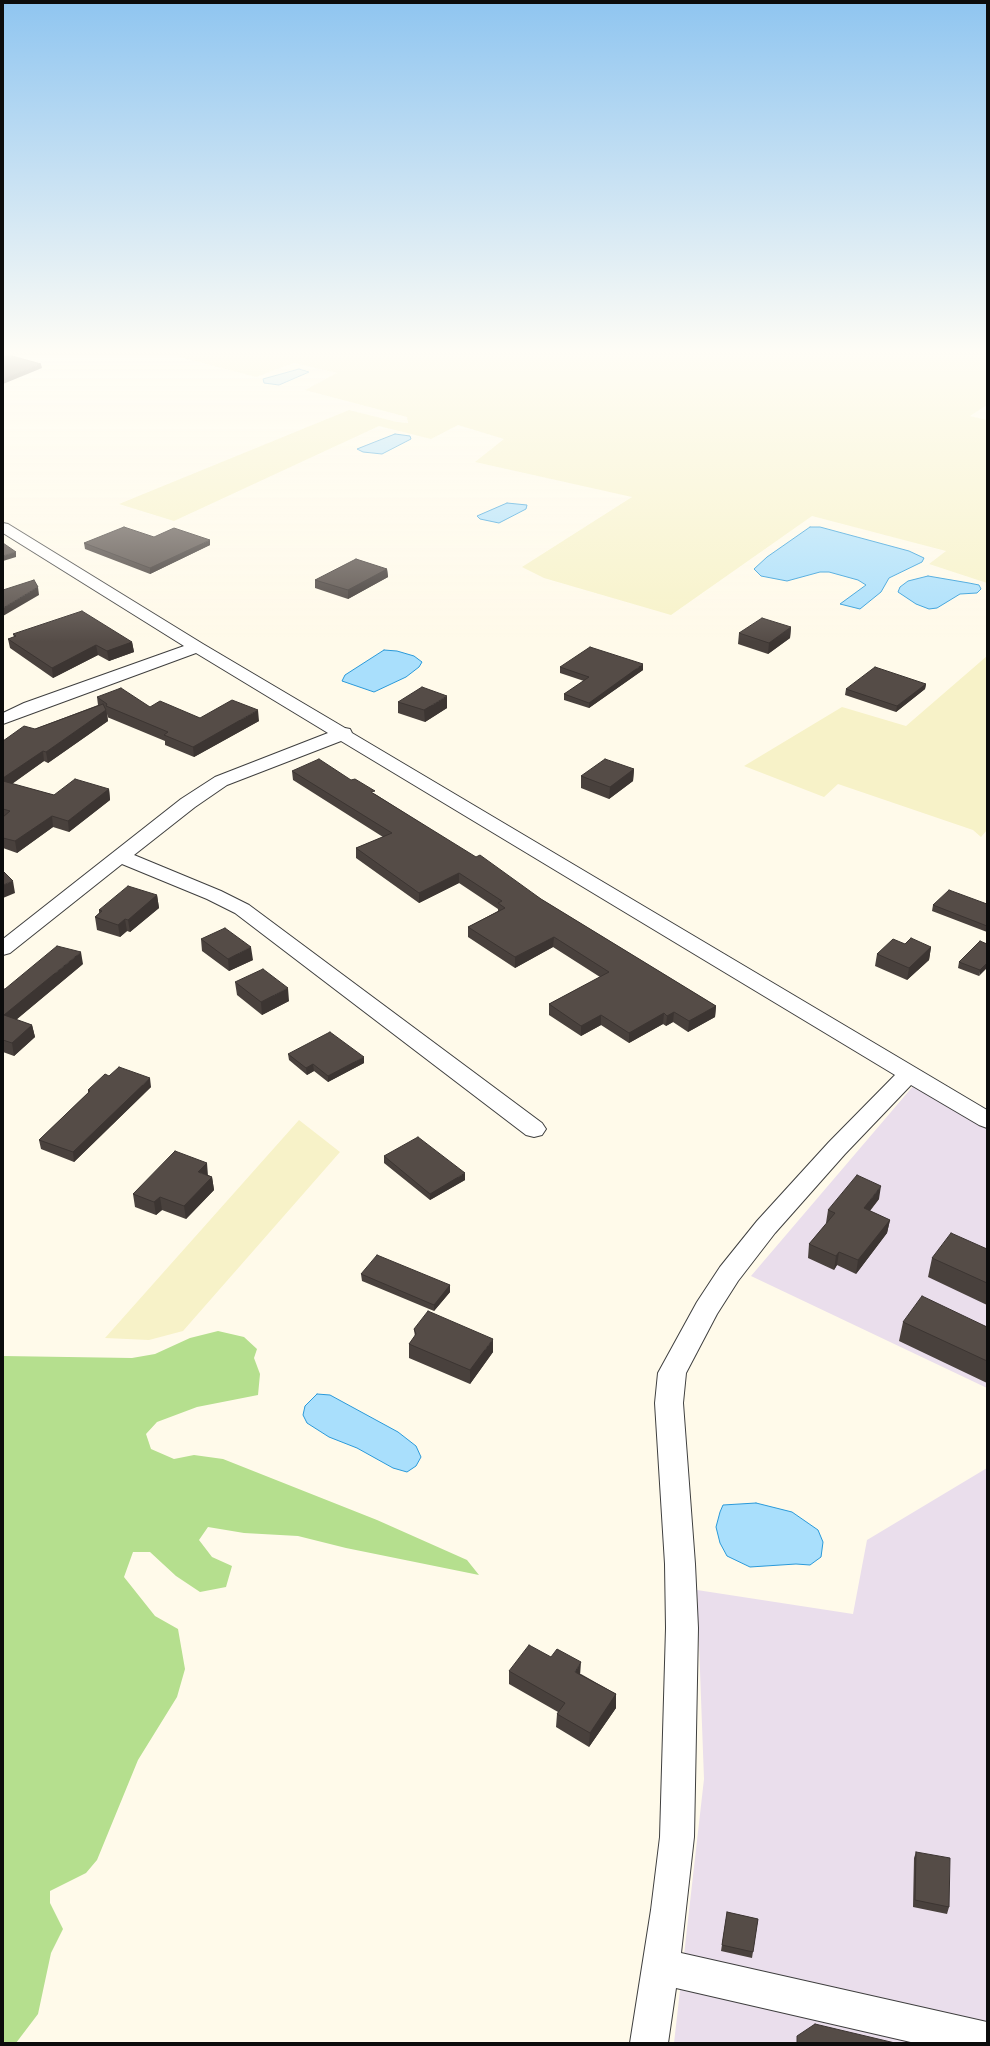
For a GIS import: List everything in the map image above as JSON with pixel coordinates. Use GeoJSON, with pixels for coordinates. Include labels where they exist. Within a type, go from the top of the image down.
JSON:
{"type":"FeatureCollection","features":[{"type":"Feature","properties":{"kind":"street"},"geometry":{"type":"LineString","coordinates":[[3,527],[50,554],[197,647],[344,733],[987,1120]]}},
{"type":"Feature","properties":{"kind":"street"},"geometry":{"type":"LineString","coordinates":[[3,719],[197,647]]}},
{"type":"Feature","properties":{"kind":"street"},"geometry":{"type":"LineString","coordinates":[[3,949],[188,803],[221,781],[344,733]]}},
{"type":"Feature","properties":{"kind":"street"},"geometry":{"type":"LineString","coordinates":[[121,857],[214,895],[242,910],[534,1129]]}},
{"type":"Feature","properties":{"kind":"street"},"geometry":{"type":"LineString","coordinates":[[648,2043],[669,1910],[677,1837],[682,1628],[680,1564],[669,1403],[672,1373],[706,1309],[729,1274],[766,1227],[832,1154],[909,1074]]}},
{"type":"Feature","properties":{"kind":"street"},"geometry":{"type":"LineString","coordinates":[[660,1966],[987,2041]]}},
{"type":"Feature","properties":{"kind":"shaded area"},"geometry":{"type":"Polygon","coordinates":[[[248,451],[324,451],[174,521],[119,504],[248,451]]]}},
{"type":"Feature","properties":{"kind":"shaded area"},"geometry":{"type":"Polygon","coordinates":[[[488,451],[987,451],[987,583],[929,564],[946,551],[812,516],[671,615],[544,578],[522,567],[632,497],[475,462],[488,451]]]}},
{"type":"Feature","properties":{"kind":"shaded area"},"geometry":{"type":"Polygon","coordinates":[[[987,656],[987,830],[981,837],[973,830],[838,784],[824,797],[744,766],[842,707],[906,726],[987,656]]]}},
{"type":"Feature","properties":{"kind":"shaded area"},"geometry":{"type":"Polygon","coordinates":[[[914,1085],[987,1129],[987,1388],[751,1276],[914,1085]]]}},
{"type":"Feature","properties":{"kind":"shaded area"},"geometry":{"type":"Polygon","coordinates":[[[299,1120],[340,1152],[183,1331],[149,1340],[105,1338],[299,1120]]]}},
{"type":"Feature","properties":{"kind":"shaded area"},"geometry":{"type":"Polygon","coordinates":[[[987,1468],[987,2043],[674,2043],[704,1779],[697,1590],[853,1614],[867,1540],[987,1468]]]}},
{"type":"Feature","properties":{"kind":"green space"},"geometry":{"type":"Polygon","coordinates":[[[218,1331],[244,1337],[257,1349],[254,1358],[260,1374],[258,1395],[197,1407],[157,1422],[146,1434],[151,1449],[174,1459],[194,1455],[223,1459],[377,1520],[467,1560],[479,1575],[346,1548],[298,1536],[244,1533],[208,1527],[199,1540],[212,1557],[232,1566],[226,1587],[200,1592],[176,1576],[150,1552],[133,1552],[124,1577],[155,1616],[178,1629],[185,1669],[177,1697],[138,1760],[97,1860],[86,1873],[50,1891],[50,1903],[63,1929],[51,1953],[38,2014],[16,2043],[3,2043],[3,1356],[132,1358],[155,1354],[190,1338],[218,1331]]]}},
{"type":"Feature","properties":{"kind":"water"},"geometry":{"type":"Polygon","coordinates":[[[362,451],[387,451],[382,454],[362,451]]]}},
{"type":"Feature","properties":{"kind":"water"},"geometry":{"type":"Polygon","coordinates":[[[507,503],[527,505],[526,509],[499,523],[480,519],[477,516],[507,503]]]}},
{"type":"Feature","properties":{"kind":"water"},"geometry":{"type":"Polygon","coordinates":[[[810,527],[820,527],[909,551],[924,558],[922,562],[889,578],[881,592],[860,609],[840,604],[866,585],[858,580],[829,572],[820,572],[787,581],[761,576],[754,569],[767,557],[810,527]]]}},
{"type":"Feature","properties":{"kind":"water"},"geometry":{"type":"Polygon","coordinates":[[[928,576],[979,585],[981,589],[977,593],[960,594],[937,608],[929,609],[916,604],[898,592],[900,587],[908,581],[928,576]]]}},
{"type":"Feature","properties":{"kind":"water"},"geometry":{"type":"Polygon","coordinates":[[[384,650],[397,651],[414,656],[422,662],[419,667],[406,677],[374,692],[342,681],[345,675],[384,650]]]}},
{"type":"Feature","properties":{"kind":"water"},"geometry":{"type":"Polygon","coordinates":[[[317,1394],[330,1395],[398,1432],[416,1446],[421,1457],[416,1466],[407,1472],[393,1468],[357,1448],[329,1437],[307,1423],[303,1415],[305,1406],[317,1394]]]}},
{"type":"Feature","properties":{"kind":"water"},"geometry":{"type":"Polygon","coordinates":[[[756,1503],[792,1512],[818,1530],[823,1542],[821,1557],[810,1565],[796,1564],[750,1567],[727,1556],[720,1543],[716,1527],[723,1505],[756,1503]]]}},
{"type":"Feature","properties":{"kind":"building"},"geometry":{"type":"Polygon","coordinates":[[[124,527],[154,537],[174,528],[210,540],[150,568],[84,543],[124,527]]]}},
{"type":"Feature","properties":{"kind":"building"},"geometry":{"type":"Polygon","coordinates":[[[3,543],[16,552],[3,556],[3,543]]]}},
{"type":"Feature","properties":{"kind":"building"},"geometry":{"type":"Polygon","coordinates":[[[356,559],[387,569],[348,590],[315,580],[356,559]]]}},
{"type":"Feature","properties":{"kind":"building"},"geometry":{"type":"Polygon","coordinates":[[[34,580],[38,587],[3,608],[3,590],[34,580]]]}},
{"type":"Feature","properties":{"kind":"building"},"geometry":{"type":"Polygon","coordinates":[[[82,611],[132,642],[107,651],[96,645],[52,668],[8,639],[16,636],[13,634],[82,611]]]}},
{"type":"Feature","properties":{"kind":"building"},"geometry":{"type":"Polygon","coordinates":[[[762,618],[791,627],[769,643],[739,633],[762,618]]]}},
{"type":"Feature","properties":{"kind":"building"},"geometry":{"type":"Polygon","coordinates":[[[590,647],[643,664],[589,703],[564,694],[589,677],[560,667],[590,647]]]}},
{"type":"Feature","properties":{"kind":"building"},"geometry":{"type":"Polygon","coordinates":[[[875,667],[926,684],[897,706],[846,689],[875,667]]]}},
{"type":"Feature","properties":{"kind":"building"},"geometry":{"type":"Polygon","coordinates":[[[422,687],[447,696],[424,710],[398,702],[422,687]]]}},
{"type":"Feature","properties":{"kind":"building"},"geometry":{"type":"Polygon","coordinates":[[[121,688],[150,707],[160,701],[200,718],[232,700],[258,710],[193,747],[164,735],[168,732],[106,706],[107,704],[97,697],[121,688]]]}},
{"type":"Feature","properties":{"kind":"building"},"geometry":{"type":"Polygon","coordinates":[[[103,704],[106,710],[46,752],[43,751],[3,778],[3,741],[24,726],[35,729],[103,704]]]}},
{"type":"Feature","properties":{"kind":"building"},"geometry":{"type":"Polygon","coordinates":[[[319,759],[351,780],[355,779],[375,791],[371,792],[476,857],[480,855],[541,899],[716,1006],[689,1021],[674,1012],[667,1016],[664,1013],[629,1033],[601,1015],[581,1026],[549,1004],[609,972],[554,937],[515,957],[468,927],[505,908],[498,903],[502,901],[459,873],[419,893],[356,848],[392,833],[292,771],[319,759]]]}},
{"type":"Feature","properties":{"kind":"building"},"geometry":{"type":"Polygon","coordinates":[[[605,759],[634,769],[610,787],[581,776],[605,759]]]}},
{"type":"Feature","properties":{"kind":"building"},"geometry":{"type":"Polygon","coordinates":[[[75,779],[109,789],[68,821],[52,816],[15,841],[3,838],[3,817],[10,811],[3,809],[3,781],[54,795],[75,779]]]}},
{"type":"Feature","properties":{"kind":"building"},"geometry":{"type":"Polygon","coordinates":[[[3,871],[13,881],[3,885],[3,871]]]}},
{"type":"Feature","properties":{"kind":"building"},"geometry":{"type":"Polygon","coordinates":[[[128,886],[157,895],[128,920],[125,919],[118,925],[95,917],[102,911],[99,910],[128,886]]]}},
{"type":"Feature","properties":{"kind":"building"},"geometry":{"type":"Polygon","coordinates":[[[949,890],[987,904],[987,926],[933,905],[949,890]]]}},
{"type":"Feature","properties":{"kind":"building"},"geometry":{"type":"Polygon","coordinates":[[[225,928],[251,947],[228,959],[201,939],[225,928]]]}},
{"type":"Feature","properties":{"kind":"building"},"geometry":{"type":"Polygon","coordinates":[[[911,938],[931,947],[909,968],[877,954],[893,939],[905,944],[911,938]]]}},
{"type":"Feature","properties":{"kind":"building"},"geometry":{"type":"Polygon","coordinates":[[[980,941],[987,944],[987,963],[980,970],[959,962],[980,941]]]}},
{"type":"Feature","properties":{"kind":"building"},"geometry":{"type":"Polygon","coordinates":[[[57,946],[81,952],[4,1015],[32,1025],[12,1043],[3,1040],[3,989],[5,989],[57,946]]]}},
{"type":"Feature","properties":{"kind":"building"},"geometry":{"type":"Polygon","coordinates":[[[263,969],[288,988],[261,1002],[235,982],[263,969]]]}},
{"type":"Feature","properties":{"kind":"building"},"geometry":{"type":"Polygon","coordinates":[[[330,1032],[364,1057],[328,1076],[313,1064],[306,1068],[288,1054],[330,1032]]]}},
{"type":"Feature","properties":{"kind":"building"},"geometry":{"type":"Polygon","coordinates":[[[119,1067],[150,1078],[73,1152],[39,1140],[90,1091],[88,1090],[105,1074],[109,1076],[119,1067]]]}},
{"type":"Feature","properties":{"kind":"building"},"geometry":{"type":"Polygon","coordinates":[[[418,1137],[465,1173],[430,1194],[384,1156],[418,1137]]]}},
{"type":"Feature","properties":{"kind":"building"},"geometry":{"type":"Polygon","coordinates":[[[175,1151],[207,1163],[198,1172],[212,1177],[184,1206],[160,1197],[154,1202],[133,1194],[175,1151]]]}},
{"type":"Feature","properties":{"kind":"building"},"geometry":{"type":"Polygon","coordinates":[[[857,1175],[881,1186],[864,1208],[890,1220],[858,1260],[839,1252],[836,1256],[809,1244],[835,1213],[828,1210],[857,1175]]]}},
{"type":"Feature","properties":{"kind":"building"},"geometry":{"type":"Polygon","coordinates":[[[951,1233],[987,1249],[987,1283],[932,1258],[951,1233]]]}},
{"type":"Feature","properties":{"kind":"building"},"geometry":{"type":"Polygon","coordinates":[[[377,1255],[450,1285],[434,1305],[361,1274],[377,1255]]]}},
{"type":"Feature","properties":{"kind":"building"},"geometry":{"type":"Polygon","coordinates":[[[922,1296],[987,1327],[987,1361],[903,1322],[922,1296]]]}},
{"type":"Feature","properties":{"kind":"building"},"geometry":{"type":"Polygon","coordinates":[[[428,1311],[493,1339],[470,1370],[409,1344],[416,1334],[414,1329],[428,1311]]]}},
{"type":"Feature","properties":{"kind":"building"},"geometry":{"type":"Polygon","coordinates":[[[529,1645],[551,1657],[557,1649],[581,1662],[575,1672],[616,1694],[590,1733],[557,1714],[565,1703],[509,1671],[529,1645]]]}},
{"type":"Feature","properties":{"kind":"building"},"geometry":{"type":"Polygon","coordinates":[[[916,1852],[950,1858],[949,1907],[915,1900],[916,1852]]]}},
{"type":"Feature","properties":{"kind":"building"},"geometry":{"type":"Polygon","coordinates":[[[727,1912],[758,1919],[753,1952],[722,1945],[727,1912]]]}},
{"type":"Feature","properties":{"kind":"building"},"geometry":{"type":"Polygon","coordinates":[[[815,2024],[895,2043],[797,2043],[797,2036],[815,2024]]]}}]}
